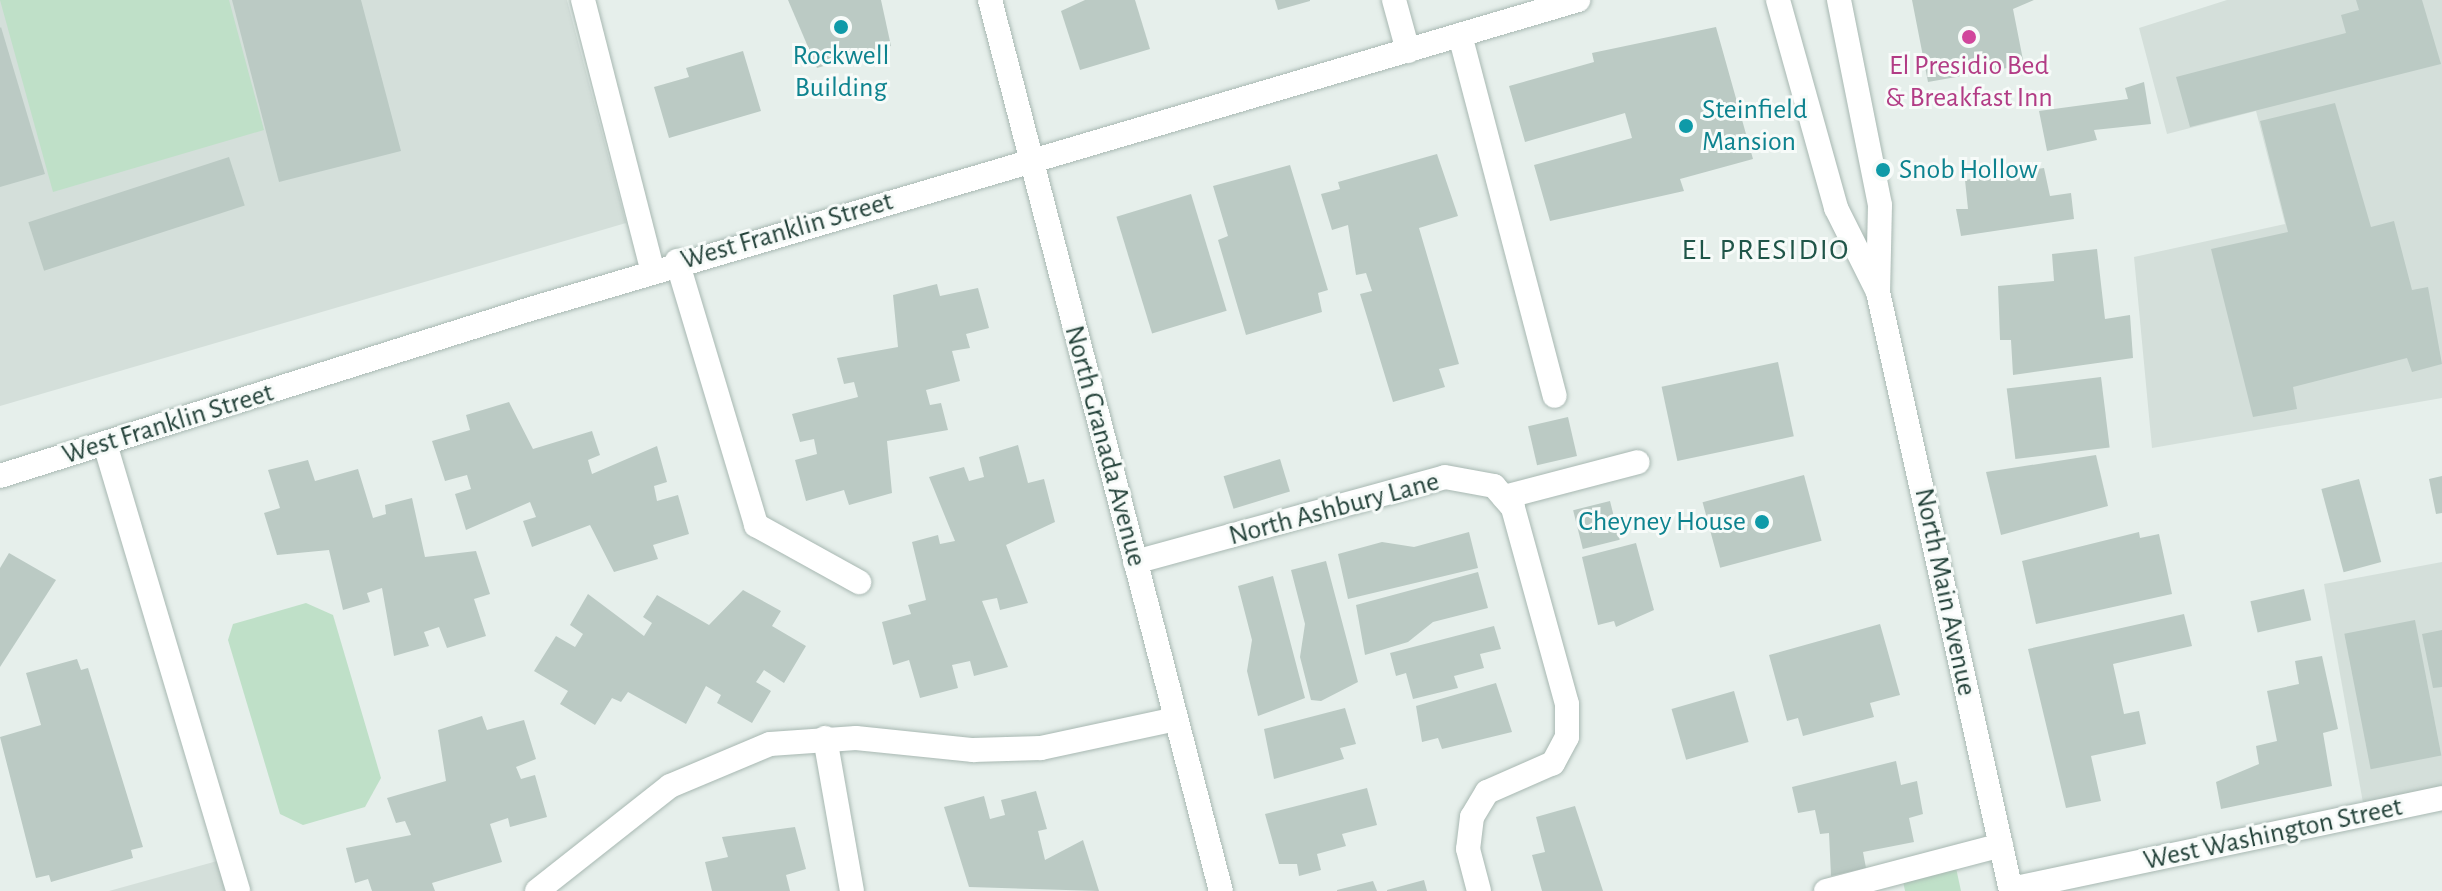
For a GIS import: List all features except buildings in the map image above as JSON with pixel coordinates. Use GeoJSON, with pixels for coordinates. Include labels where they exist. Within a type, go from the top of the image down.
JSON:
{"type":"FeatureCollection","features":[{"type":"Feature","properties":{"kind":"street"},"geometry":{"type":"LineString","coordinates":[[583,0],[652,269]]}},
{"type":"Feature","properties":{"kind":"street","name":"North Granada Avenue"},"geometry":{"type":"LineString","coordinates":[[990,0],[1221,891]]}},
{"type":"Feature","properties":{"kind":"street"},"geometry":{"type":"LineString","coordinates":[[1394,0],[1408,51]]}},
{"type":"Feature","properties":{"kind":"street","name":"West Franklin Street"},"geometry":{"type":"LineString","coordinates":[[0,476],[677,261],[1031,162],[1578,0]]}},
{"type":"Feature","properties":{"kind":"street","name":"North Main Avenue"},"geometry":{"type":"LineString","coordinates":[[1778,0],[1836,208],[1878,292]]}},
{"type":"Feature","properties":{"kind":"street","name":"North Main Avenue"},"geometry":{"type":"LineString","coordinates":[[1839,0],[1880,205],[1878,292],[2011,890]]}},
{"type":"Feature","properties":{"kind":"street"},"geometry":{"type":"LineString","coordinates":[[1460,35],[1555,396]]}},
{"type":"Feature","properties":{"kind":"street"},"geometry":{"type":"LineString","coordinates":[[677,261],[756,525],[859,582]]}},
{"type":"Feature","properties":{"kind":"street"},"geometry":{"type":"LineString","coordinates":[[105,444],[238,891]]}},
{"type":"Feature","properties":{"kind":"street"},"geometry":{"type":"LineString","coordinates":[[1479,891],[1468,849],[1472,817],[1487,792],[1553,763],[1567,737],[1567,704],[1513,508],[1504,497],[1638,462]]}},
{"type":"Feature","properties":{"kind":"street","name":"North Ashbury Lane"},"geometry":{"type":"LineString","coordinates":[[1135,562],[1445,477],[1494,486],[1504,497]]}},
{"type":"Feature","properties":{"kind":"street"},"geometry":{"type":"LineString","coordinates":[[537,891],[670,786],[770,744],[825,738],[1041,748],[1176,719]]}},
{"type":"Feature","properties":{"kind":"street"},"geometry":{"type":"LineString","coordinates":[[825,738],[852,891]]}},
{"type":"Feature","properties":{"kind":"street","name":"West Washington Street"},"geometry":{"type":"LineString","coordinates":[[2011,890],[2442,798]]}},
{"type":"Feature","properties":{"kind":"street"},"geometry":{"type":"LineString","coordinates":[[1826,891],[2001,845]]}},
{"type":"Feature","properties":{"kind":"shaded area"},"geometry":{"type":"Polygon","coordinates":[[[0,0],[567,0],[626,223],[0,406],[0,0]]]}},
{"type":"Feature","properties":{"kind":"shaded area"},"geometry":{"type":"Polygon","coordinates":[[[2227,0],[2442,0],[2442,398],[2152,448],[2134,257],[2285,224],[2256,111],[2167,134],[2139,28],[2227,0]]]}},
{"type":"Feature","properties":{"kind":"shaded area"},"geometry":{"type":"Polygon","coordinates":[[[2442,562],[2442,798],[2365,814],[2324,584],[2442,562]]]}},
{"type":"Feature","properties":{"kind":"shaded area"},"geometry":{"type":"Polygon","coordinates":[[[228,858],[238,891],[109,891],[228,858]]]}},
{"type":"Feature","properties":{"kind":"green space"},"geometry":{"type":"Polygon","coordinates":[[[0,0],[229,0],[264,130],[53,192],[0,0]]]}},
{"type":"Feature","properties":{"kind":"green space"},"geometry":{"type":"Polygon","coordinates":[[[306,603],[333,615],[381,778],[365,807],[303,825],[280,814],[228,640],[233,624],[306,603]]]}},
{"type":"Feature","properties":{"kind":"green space"},"geometry":{"type":"Polygon","coordinates":[[[1956,868],[1961,891],[1905,891],[1903,881],[1956,868]]]}},
{"type":"Feature","properties":{"kind":"place","name":"Rockwell Building"},"geometry":{"type":"Point","coordinates":[841,27]}},
{"type":"Feature","properties":{"kind":"place","name":"El Presidio Bed & Breakfast Inn"},"geometry":{"type":"Point","coordinates":[1969,37]}},
{"type":"Feature","properties":{"kind":"place","name":"Steinfield Mansion"},"geometry":{"type":"Point","coordinates":[1686,126]}},
{"type":"Feature","properties":{"kind":"place","name":"Snob Hollow"},"geometry":{"type":"Point","coordinates":[1883,170]}},
{"type":"Feature","properties":{"kind":"place","name":"Cheyney House"},"geometry":{"type":"Point","coordinates":[1762,522]}},
{"type":"Feature","properties":{"kind":"district","name":"EL PRESIDIO"},"geometry":{"type":"Point","coordinates":[1766,250]}}]}
